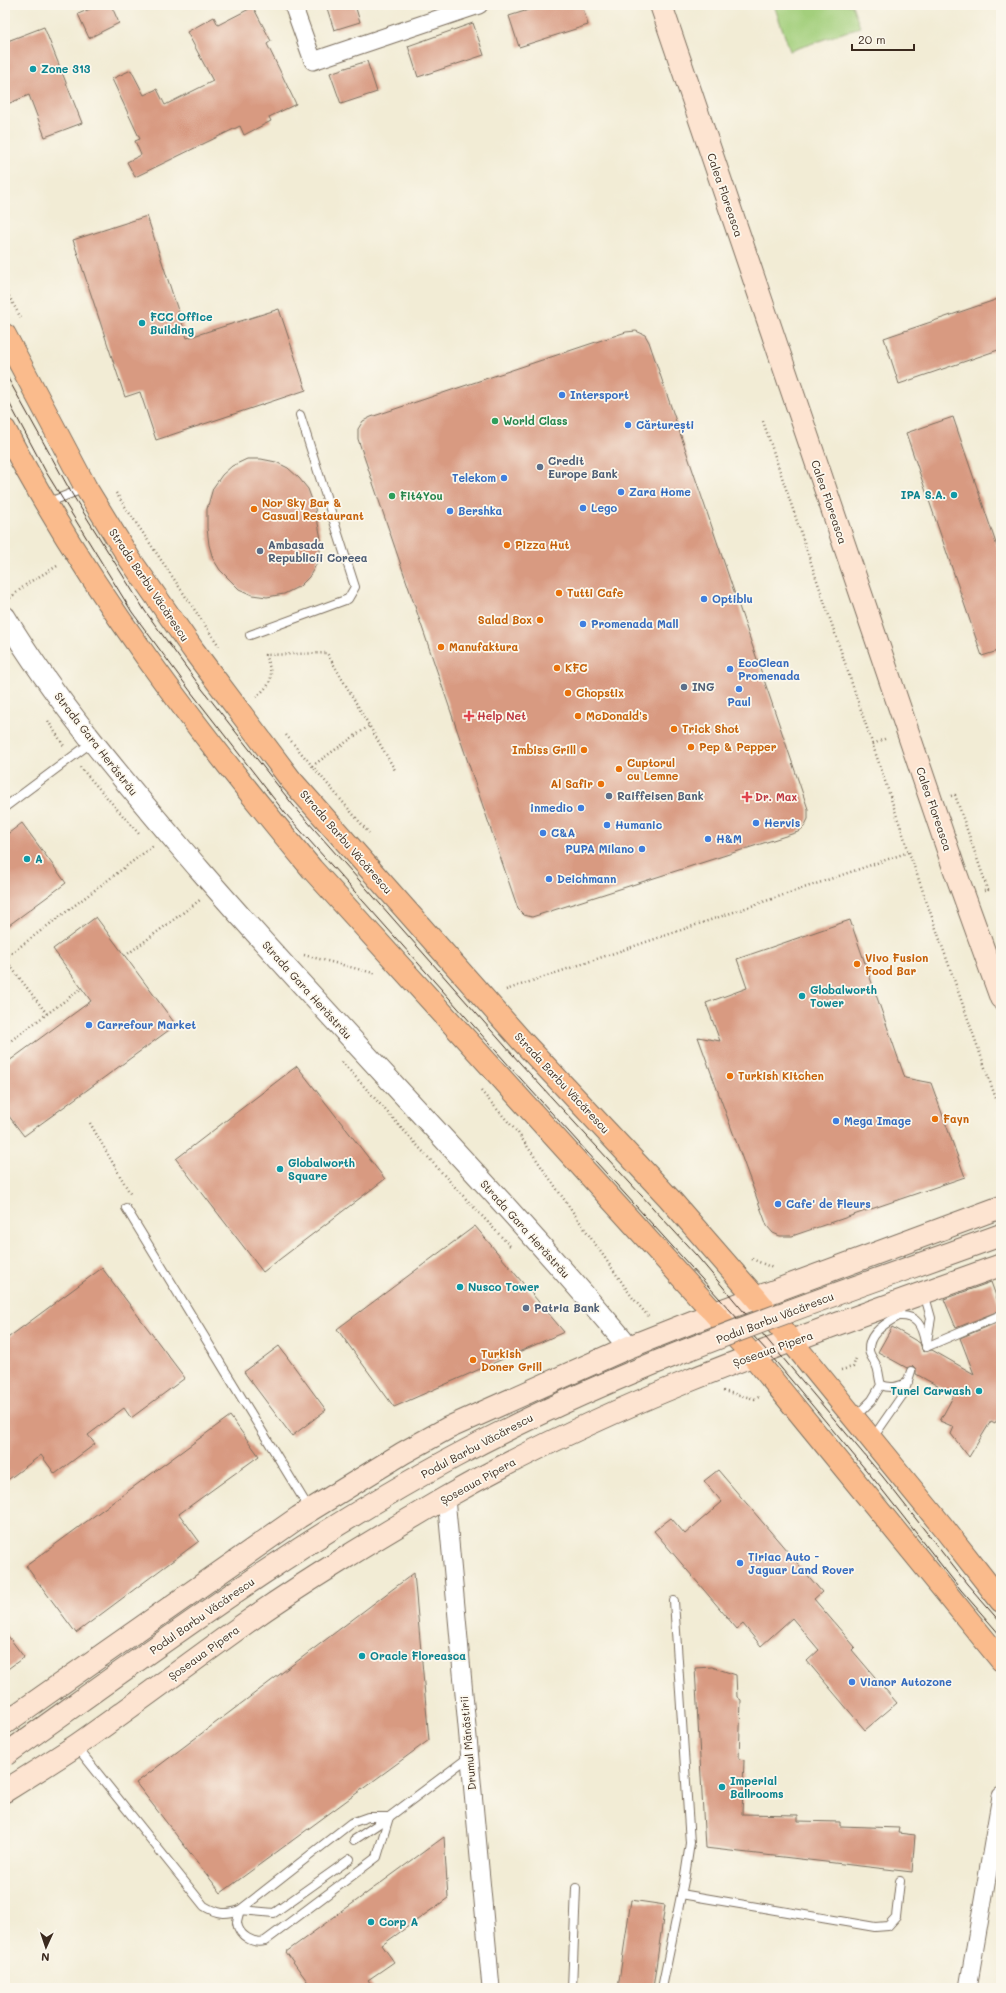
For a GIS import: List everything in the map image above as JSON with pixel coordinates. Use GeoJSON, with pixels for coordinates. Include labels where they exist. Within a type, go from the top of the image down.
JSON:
{"type":"FeatureCollection","features":[{"type":"Feature","properties":{"kind":"main road","name":"Calea Floreasca"},"geometry":{"type":"LineString","coordinates":[[661,5],[952,861],[1001,998]]}},
{"type":"Feature","properties":{"kind":"main road","name":"Strada Barbu Văcărescu"},"geometry":{"type":"LineString","coordinates":[[5,335],[86,488],[152,593],[238,711],[291,780],[521,1040],[668,1198],[756,1298],[1001,1601]]}},
{"type":"Feature","properties":{"kind":"main road"},"geometry":{"type":"LineString","coordinates":[[5,430],[89,574],[170,689],[251,795],[312,869],[753,1356],[1001,1660]]}},
{"type":"Feature","properties":{"kind":"main road"},"geometry":{"type":"LineString","coordinates":[[5,1723],[310,1511],[403,1452],[448,1428],[629,1347],[715,1313],[1001,1207]]}},
{"type":"Feature","properties":{"kind":"main road","name":"Podul Barbu Văcărescu"},"geometry":{"type":"LineString","coordinates":[[5,1755],[285,1558],[360,1510],[455,1457],[529,1419],[652,1364],[1001,1235]]}},
{"type":"Feature","properties":{"kind":"main road","name":"Șoseaua Pipera"},"geometry":{"type":"LineString","coordinates":[[5,1792],[76,1746],[245,1623],[372,1541],[446,1498],[535,1450],[638,1402],[753,1356],[791,1342],[899,1309],[924,1292],[1001,1265]]}},
{"type":"Feature","properties":{"kind":"street"},"geometry":{"type":"LineString","coordinates":[[293,5],[313,61],[479,5]]}},
{"type":"Feature","properties":{"kind":"street","name":"Strada Gara Herăstrău"},"geometry":{"type":"LineString","coordinates":[[5,617],[23,647],[92,742],[169,834],[216,888],[582,1291],[629,1347]]}},
{"type":"Feature","properties":{"kind":"street","name":"Drumul Mănăstirii"},"geometry":{"type":"LineString","coordinates":[[446,1498],[491,1988]]}},
{"type":"Feature","properties":{"kind":"street"},"geometry":{"type":"LineString","coordinates":[[968,1988],[1000,1804]]}},
{"type":"Feature","properties":{"kind":"lane"},"geometry":{"type":"LineString","coordinates":[[250,635],[348,600],[355,588],[300,415]]}},
{"type":"Feature","properties":{"kind":"lane"},"geometry":{"type":"LineString","coordinates":[[47,503],[86,488]]}},
{"type":"Feature","properties":{"kind":"lane"},"geometry":{"type":"LineString","coordinates":[[5,807],[92,742]]}},
{"type":"Feature","properties":{"kind":"lane"},"geometry":{"type":"LineString","coordinates":[[126,1208],[310,1511]]}},
{"type":"Feature","properties":{"kind":"lane"},"geometry":{"type":"LineString","coordinates":[[924,1292],[931,1318],[926,1347]]}},
{"type":"Feature","properties":{"kind":"lane"},"geometry":{"type":"LineString","coordinates":[[854,1418],[872,1400],[881,1385],[877,1366],[868,1351],[870,1343],[873,1337],[899,1309],[907,1316],[915,1319],[921,1327],[926,1347]]}},
{"type":"Feature","properties":{"kind":"lane"},"geometry":{"type":"LineString","coordinates":[[926,1347],[1001,1315]]}},
{"type":"Feature","properties":{"kind":"lane"},"geometry":{"type":"LineString","coordinates":[[872,1440],[904,1393],[912,1371]]}},
{"type":"Feature","properties":{"kind":"lane"},"geometry":{"type":"LineString","coordinates":[[881,1385],[887,1388],[894,1388],[908,1382]]}},
{"type":"Feature","properties":{"kind":"lane"},"geometry":{"type":"LineString","coordinates":[[662,1988],[690,1843],[674,1601]]}},
{"type":"Feature","properties":{"kind":"lane"},"geometry":{"type":"LineString","coordinates":[[76,1746],[204,1906],[220,1914],[228,1914],[240,1910],[351,1823],[368,1817],[389,1817]]}},
{"type":"Feature","properties":{"kind":"lane"},"geometry":{"type":"LineString","coordinates":[[354,1840],[389,1817],[469,1757]]}},
{"type":"Feature","properties":{"kind":"lane"},"geometry":{"type":"LineString","coordinates":[[240,1910],[237,1924],[245,1936],[256,1942],[265,1941],[377,1857],[389,1817]]}},
{"type":"Feature","properties":{"kind":"lane"},"geometry":{"type":"LineString","coordinates":[[240,1910],[274,1913],[350,1858]]}},
{"type":"Feature","properties":{"kind":"lane"},"geometry":{"type":"LineString","coordinates":[[681,1894],[875,1927],[888,1926],[896,1917],[900,1880]]}},
{"type":"Feature","properties":{"kind":"lane"},"geometry":{"type":"LineString","coordinates":[[572,1988],[576,1888]]}},
{"type":"Feature","properties":{"kind":"path"},"geometry":{"type":"LineString","coordinates":[[5,289],[23,323]]}},
{"type":"Feature","properties":{"kind":"path"},"geometry":{"type":"LineString","coordinates":[[763,421],[909,852],[1001,1113]]}},
{"type":"Feature","properties":{"kind":"path"},"geometry":{"type":"LineString","coordinates":[[112,486],[223,652]]}},
{"type":"Feature","properties":{"kind":"path"},"geometry":{"type":"LineString","coordinates":[[5,602],[28,583],[60,564]]}},
{"type":"Feature","properties":{"kind":"path"},"geometry":{"type":"LineString","coordinates":[[259,704],[254,698],[267,688],[271,681],[272,673],[265,655],[327,653],[395,770]]}},
{"type":"Feature","properties":{"kind":"path"},"geometry":{"type":"LineString","coordinates":[[291,780],[369,726]]}},
{"type":"Feature","properties":{"kind":"path"},"geometry":{"type":"LineString","coordinates":[[283,732],[372,837]]}},
{"type":"Feature","properties":{"kind":"path"},"geometry":{"type":"LineString","coordinates":[[955,795],[988,890]]}},
{"type":"Feature","properties":{"kind":"path"},"geometry":{"type":"LineString","coordinates":[[47,1014],[5,959],[169,834]]}},
{"type":"Feature","properties":{"kind":"path"},"geometry":{"type":"LineString","coordinates":[[484,997],[909,852]]}},
{"type":"Feature","properties":{"kind":"path"},"geometry":{"type":"LineString","coordinates":[[125,956],[216,888]]}},
{"type":"Feature","properties":{"kind":"path"},"geometry":{"type":"LineString","coordinates":[[304,954],[381,975]]}},
{"type":"Feature","properties":{"kind":"path"},"geometry":{"type":"LineString","coordinates":[[5,1045],[82,988]]}},
{"type":"Feature","properties":{"kind":"path"},"geometry":{"type":"LineString","coordinates":[[90,1124],[135,1202],[126,1208]]}},
{"type":"Feature","properties":{"kind":"green space"},"geometry":{"type":"Polygon","coordinates":[[[774,5],[852,5],[860,27],[790,51],[774,5]]]}},
{"type":"Feature","properties":{"kind":"building"},"geometry":{"type":"Polygon","coordinates":[[[100,5],[111,5],[119,23],[89,38],[78,14],[100,5]]]}},
{"type":"Feature","properties":{"kind":"building"},"geometry":{"type":"Polygon","coordinates":[[[326,5],[355,5],[360,22],[334,30],[326,5]]]}},
{"type":"Feature","properties":{"kind":"building"},"geometry":{"type":"Polygon","coordinates":[[[544,5],[582,5],[588,25],[519,47],[509,16],[544,5]]]}},
{"type":"Feature","properties":{"kind":"building"},"geometry":{"type":"Polygon","coordinates":[[[253,7],[271,41],[267,44],[296,104],[269,117],[271,121],[244,135],[240,126],[135,177],[127,162],[141,155],[135,141],[140,139],[112,79],[131,70],[144,95],[157,89],[165,105],[213,81],[187,32],[214,17],[218,25],[253,7]]]}},
{"type":"Feature","properties":{"kind":"building"},"geometry":{"type":"Polygon","coordinates":[[[473,23],[484,55],[418,77],[408,46],[473,23]]]}},
{"type":"Feature","properties":{"kind":"building","name":"Zone 313"},"geometry":{"type":"Polygon","coordinates":[[[44,27],[82,123],[45,137],[29,95],[5,105],[5,42],[44,27]]]}},
{"type":"Feature","properties":{"kind":"building"},"geometry":{"type":"Polygon","coordinates":[[[367,61],[377,92],[341,104],[330,73],[367,61]]]}},
{"type":"Feature","properties":{"kind":"building","name":"FCC Office Building"},"geometry":{"type":"Polygon","coordinates":[[[147,216],[187,338],[279,309],[306,390],[156,440],[140,392],[125,397],[73,240],[147,216]]]}},
{"type":"Feature","properties":{"kind":"building"},"geometry":{"type":"Polygon","coordinates":[[[1001,298],[1001,349],[899,384],[884,338],[1001,298]]]}},
{"type":"Feature","properties":{"kind":"building","name":"Promenada Mall"},"geometry":{"type":"Polygon","coordinates":[[[636,331],[645,335],[649,342],[808,809],[808,819],[804,827],[798,832],[532,917],[524,915],[518,909],[358,439],[358,429],[363,421],[371,417],[626,332],[636,331]]]}},
{"type":"Feature","properties":{"kind":"building","name":"IPA S.A."},"geometry":{"type":"Polygon","coordinates":[[[953,417],[1001,558],[1001,650],[982,656],[906,433],[953,417]]]}},
{"type":"Feature","properties":{"kind":"building"},"geometry":{"type":"Polygon","coordinates":[[[247,459],[261,459],[276,462],[288,468],[308,489],[315,508],[321,539],[320,551],[316,565],[309,577],[300,586],[284,594],[267,597],[252,595],[239,589],[220,570],[213,559],[209,545],[207,509],[213,488],[222,475],[232,466],[247,459]]]}},
{"type":"Feature","properties":{"kind":"building","name":"A"},"geometry":{"type":"Polygon","coordinates":[[[22,823],[66,883],[5,928],[5,836],[22,823]]]}},
{"type":"Feature","properties":{"kind":"building"},"geometry":{"type":"Polygon","coordinates":[[[96,917],[176,1025],[24,1136],[5,1111],[5,1064],[91,1001],[53,949],[96,917]]]}},
{"type":"Feature","properties":{"kind":"building","name":"Mega Image"},"geometry":{"type":"Polygon","coordinates":[[[850,920],[905,1078],[931,1083],[965,1177],[792,1236],[780,1236],[773,1233],[767,1226],[698,1037],[720,1041],[706,1003],[747,988],[737,959],[850,920]]]}},
{"type":"Feature","properties":{"kind":"building","name":"Globalworth Square"},"geometry":{"type":"Polygon","coordinates":[[[297,1066],[385,1179],[263,1272],[176,1159],[297,1066]]]}},
{"type":"Feature","properties":{"kind":"building","name":"Nusco Tower"},"geometry":{"type":"Polygon","coordinates":[[[475,1226],[564,1332],[394,1407],[337,1329],[475,1226]]]}},
{"type":"Feature","properties":{"kind":"building"},"geometry":{"type":"Polygon","coordinates":[[[102,1268],[185,1378],[131,1418],[124,1408],[88,1435],[95,1444],[55,1474],[41,1455],[5,1482],[5,1340],[102,1268]]]}},
{"type":"Feature","properties":{"kind":"building"},"geometry":{"type":"Polygon","coordinates":[[[991,1282],[1001,1310],[956,1328],[944,1299],[991,1282]]]}},
{"type":"Feature","properties":{"kind":"building"},"geometry":{"type":"Polygon","coordinates":[[[1001,1321],[1001,1413],[995,1423],[991,1421],[969,1457],[951,1434],[954,1427],[940,1421],[954,1395],[916,1374],[916,1369],[913,1366],[907,1368],[878,1352],[892,1327],[920,1343],[923,1352],[932,1350],[974,1374],[960,1338],[1001,1321]]]}},
{"type":"Feature","properties":{"kind":"building"},"geometry":{"type":"Polygon","coordinates":[[[279,1346],[326,1410],[292,1436],[244,1372],[279,1346]]]}},
{"type":"Feature","properties":{"kind":"building"},"geometry":{"type":"Polygon","coordinates":[[[230,1416],[259,1456],[179,1514],[199,1541],[76,1633],[26,1566],[230,1416]]]}},
{"type":"Feature","properties":{"kind":"building","name":"Tiriac Auto - Jaguar Land Rover"},"geometry":{"type":"Polygon","coordinates":[[[718,1470],[822,1592],[814,1599],[855,1647],[852,1650],[897,1703],[865,1730],[807,1661],[819,1650],[792,1618],[761,1646],[743,1624],[737,1629],[654,1531],[671,1518],[685,1534],[722,1502],[704,1481],[718,1470]]]}},
{"type":"Feature","properties":{"kind":"building","name":"Oracle Floreasca"},"geometry":{"type":"Polygon","coordinates":[[[414,1573],[429,1740],[221,1893],[136,1783],[414,1573]]]}},
{"type":"Feature","properties":{"kind":"building"},"geometry":{"type":"Polygon","coordinates":[[[5,1632],[24,1657],[5,1671],[5,1632]]]}},
{"type":"Feature","properties":{"kind":"building","name":"Imperial Ballrooms"},"geometry":{"type":"Polygon","coordinates":[[[712,1667],[736,1675],[737,1697],[741,1700],[739,1759],[744,1760],[742,1814],[798,1815],[798,1821],[840,1822],[840,1826],[899,1828],[898,1833],[915,1835],[912,1872],[705,1848],[695,1668],[712,1667]]]}},
{"type":"Feature","properties":{"kind":"building","name":"Corp A"},"geometry":{"type":"Polygon","coordinates":[[[444,1837],[448,1898],[382,1945],[394,1962],[368,1980],[374,1988],[312,1988],[286,1952],[444,1837]]]}},
{"type":"Feature","properties":{"kind":"building"},"geometry":{"type":"Polygon","coordinates":[[[631,1900],[665,1905],[653,1988],[618,1988],[631,1900]]]}},
{"type":"Feature","properties":{"kind":"tram line"},"geometry":{"type":"LineString","coordinates":[[5,373],[72,494],[145,611],[199,685],[293,805],[520,1063],[696,1255],[883,1477],[967,1584],[1001,1623]]}},
{"type":"Feature","properties":{"kind":"tram line"},"geometry":{"type":"LineString","coordinates":[[5,395],[46,472],[132,612],[191,692],[285,813],[512,1069],[767,1351],[876,1482],[961,1590],[1001,1636]]}},
{"type":"Feature","properties":{"kind":"place","name":"Zone 313"},"geometry":{"type":"Point","coordinates":[33,69]}},
{"type":"Feature","properties":{"kind":"place","name":"FCC Office Building"},"geometry":{"type":"Point","coordinates":[142,323]}},
{"type":"Feature","properties":{"kind":"place","name":"Intersport"},"geometry":{"type":"Point","coordinates":[562,395]}},
{"type":"Feature","properties":{"kind":"place","name":"World Class"},"geometry":{"type":"Point","coordinates":[495,421]}},
{"type":"Feature","properties":{"kind":"place","name":"Cărturești"},"geometry":{"type":"Point","coordinates":[628,425]}},
{"type":"Feature","properties":{"kind":"place","name":"Credit Europe Bank"},"geometry":{"type":"Point","coordinates":[540,467]}},
{"type":"Feature","properties":{"kind":"place","name":"Telekom"},"geometry":{"type":"Point","coordinates":[504,478]}},
{"type":"Feature","properties":{"kind":"place","name":"Zara Home"},"geometry":{"type":"Point","coordinates":[621,492]}},
{"type":"Feature","properties":{"kind":"place","name":"IPA S.A."},"geometry":{"type":"Point","coordinates":[954,495]}},
{"type":"Feature","properties":{"kind":"place","name":"Fit4You"},"geometry":{"type":"Point","coordinates":[392,496]}},
{"type":"Feature","properties":{"kind":"place","name":"Lego"},"geometry":{"type":"Point","coordinates":[583,508]}},
{"type":"Feature","properties":{"kind":"place","name":"Nor Sky Bar & Casual Restaurant"},"geometry":{"type":"Point","coordinates":[254,509]}},
{"type":"Feature","properties":{"kind":"place","name":"Bershka"},"geometry":{"type":"Point","coordinates":[450,511]}},
{"type":"Feature","properties":{"kind":"place","name":"Pizza Hut"},"geometry":{"type":"Point","coordinates":[507,545]}},
{"type":"Feature","properties":{"kind":"place","name":"Ambasada Republicii Coreea"},"geometry":{"type":"Point","coordinates":[260,551]}},
{"type":"Feature","properties":{"kind":"place","name":"Tutti Cafe"},"geometry":{"type":"Point","coordinates":[559,593]}},
{"type":"Feature","properties":{"kind":"place","name":"Optiblu"},"geometry":{"type":"Point","coordinates":[704,599]}},
{"type":"Feature","properties":{"kind":"place","name":"Salad Box"},"geometry":{"type":"Point","coordinates":[540,620]}},
{"type":"Feature","properties":{"kind":"place","name":"Promenada Mall"},"geometry":{"type":"Point","coordinates":[583,624]}},
{"type":"Feature","properties":{"kind":"place","name":"Manufaktura"},"geometry":{"type":"Point","coordinates":[441,647]}},
{"type":"Feature","properties":{"kind":"place","name":"KFC"},"geometry":{"type":"Point","coordinates":[557,668]}},
{"type":"Feature","properties":{"kind":"place","name":"EcoClean Promenada"},"geometry":{"type":"Point","coordinates":[730,669]}},
{"type":"Feature","properties":{"kind":"place","name":"ING"},"geometry":{"type":"Point","coordinates":[684,687]}},
{"type":"Feature","properties":{"kind":"place","name":"Paul"},"geometry":{"type":"Point","coordinates":[739,689]}},
{"type":"Feature","properties":{"kind":"place","name":"Chopstix"},"geometry":{"type":"Point","coordinates":[568,693]}},
{"type":"Feature","properties":{"kind":"place","name":"Help Net"},"geometry":{"type":"Point","coordinates":[469,716]}},
{"type":"Feature","properties":{"kind":"place","name":"McDonald's"},"geometry":{"type":"Point","coordinates":[578,716]}},
{"type":"Feature","properties":{"kind":"place","name":"Trick Shot"},"geometry":{"type":"Point","coordinates":[674,729]}},
{"type":"Feature","properties":{"kind":"place","name":"Pep & Pepper"},"geometry":{"type":"Point","coordinates":[691,747]}},
{"type":"Feature","properties":{"kind":"place","name":"Imbiss Grill"},"geometry":{"type":"Point","coordinates":[584,750]}},
{"type":"Feature","properties":{"kind":"place","name":"Cuptorul cu Lemne"},"geometry":{"type":"Point","coordinates":[619,769]}},
{"type":"Feature","properties":{"kind":"place","name":"Al Safir"},"geometry":{"type":"Point","coordinates":[601,784]}},
{"type":"Feature","properties":{"kind":"place","name":"Raiffeisen Bank"},"geometry":{"type":"Point","coordinates":[609,796]}},
{"type":"Feature","properties":{"kind":"place","name":"Dr. Max"},"geometry":{"type":"Point","coordinates":[747,797]}},
{"type":"Feature","properties":{"kind":"place","name":"inmedio"},"geometry":{"type":"Point","coordinates":[581,808]}},
{"type":"Feature","properties":{"kind":"place","name":"Hervis"},"geometry":{"type":"Point","coordinates":[756,823]}},
{"type":"Feature","properties":{"kind":"place","name":"Humanic"},"geometry":{"type":"Point","coordinates":[607,825]}},
{"type":"Feature","properties":{"kind":"place","name":"C&A"},"geometry":{"type":"Point","coordinates":[543,833]}},
{"type":"Feature","properties":{"kind":"place","name":"H&M"},"geometry":{"type":"Point","coordinates":[708,839]}},
{"type":"Feature","properties":{"kind":"place","name":"PUPA Milano"},"geometry":{"type":"Point","coordinates":[642,849]}},
{"type":"Feature","properties":{"kind":"place","name":"A"},"geometry":{"type":"Point","coordinates":[27,859]}},
{"type":"Feature","properties":{"kind":"place","name":"Deichmann"},"geometry":{"type":"Point","coordinates":[549,879]}},
{"type":"Feature","properties":{"kind":"place","name":"Vivo Fusion Food Bar"},"geometry":{"type":"Point","coordinates":[857,964]}},
{"type":"Feature","properties":{"kind":"place","name":"Globalworth Tower"},"geometry":{"type":"Point","coordinates":[802,996]}},
{"type":"Feature","properties":{"kind":"place","name":"Carrefour Market"},"geometry":{"type":"Point","coordinates":[89,1025]}},
{"type":"Feature","properties":{"kind":"place","name":"Turkish Kitchen"},"geometry":{"type":"Point","coordinates":[730,1076]}},
{"type":"Feature","properties":{"kind":"place","name":"Fayn"},"geometry":{"type":"Point","coordinates":[935,1119]}},
{"type":"Feature","properties":{"kind":"place","name":"Mega Image"},"geometry":{"type":"Point","coordinates":[836,1121]}},
{"type":"Feature","properties":{"kind":"place","name":"Globalworth Square"},"geometry":{"type":"Point","coordinates":[280,1169]}},
{"type":"Feature","properties":{"kind":"place","name":"Cafe' de Fleurs"},"geometry":{"type":"Point","coordinates":[778,1204]}},
{"type":"Feature","properties":{"kind":"place","name":"Nusco Tower"},"geometry":{"type":"Point","coordinates":[460,1287]}},
{"type":"Feature","properties":{"kind":"place","name":"Patria Bank"},"geometry":{"type":"Point","coordinates":[526,1308]}},
{"type":"Feature","properties":{"kind":"place","name":"Turkish Doner Grill"},"geometry":{"type":"Point","coordinates":[473,1360]}},
{"type":"Feature","properties":{"kind":"place","name":"Tunel Carwash"},"geometry":{"type":"Point","coordinates":[979,1391]}},
{"type":"Feature","properties":{"kind":"place","name":"Tiriac Auto - Jaguar Land Rover"},"geometry":{"type":"Point","coordinates":[740,1563]}},
{"type":"Feature","properties":{"kind":"place","name":"Oracle Floreasca"},"geometry":{"type":"Point","coordinates":[362,1656]}},
{"type":"Feature","properties":{"kind":"place","name":"Vianor Autozone"},"geometry":{"type":"Point","coordinates":[852,1682]}},
{"type":"Feature","properties":{"kind":"place","name":"Imperial Ballrooms"},"geometry":{"type":"Point","coordinates":[722,1787]}},
{"type":"Feature","properties":{"kind":"place","name":"Corp A"},"geometry":{"type":"Point","coordinates":[371,1922]}}]}
